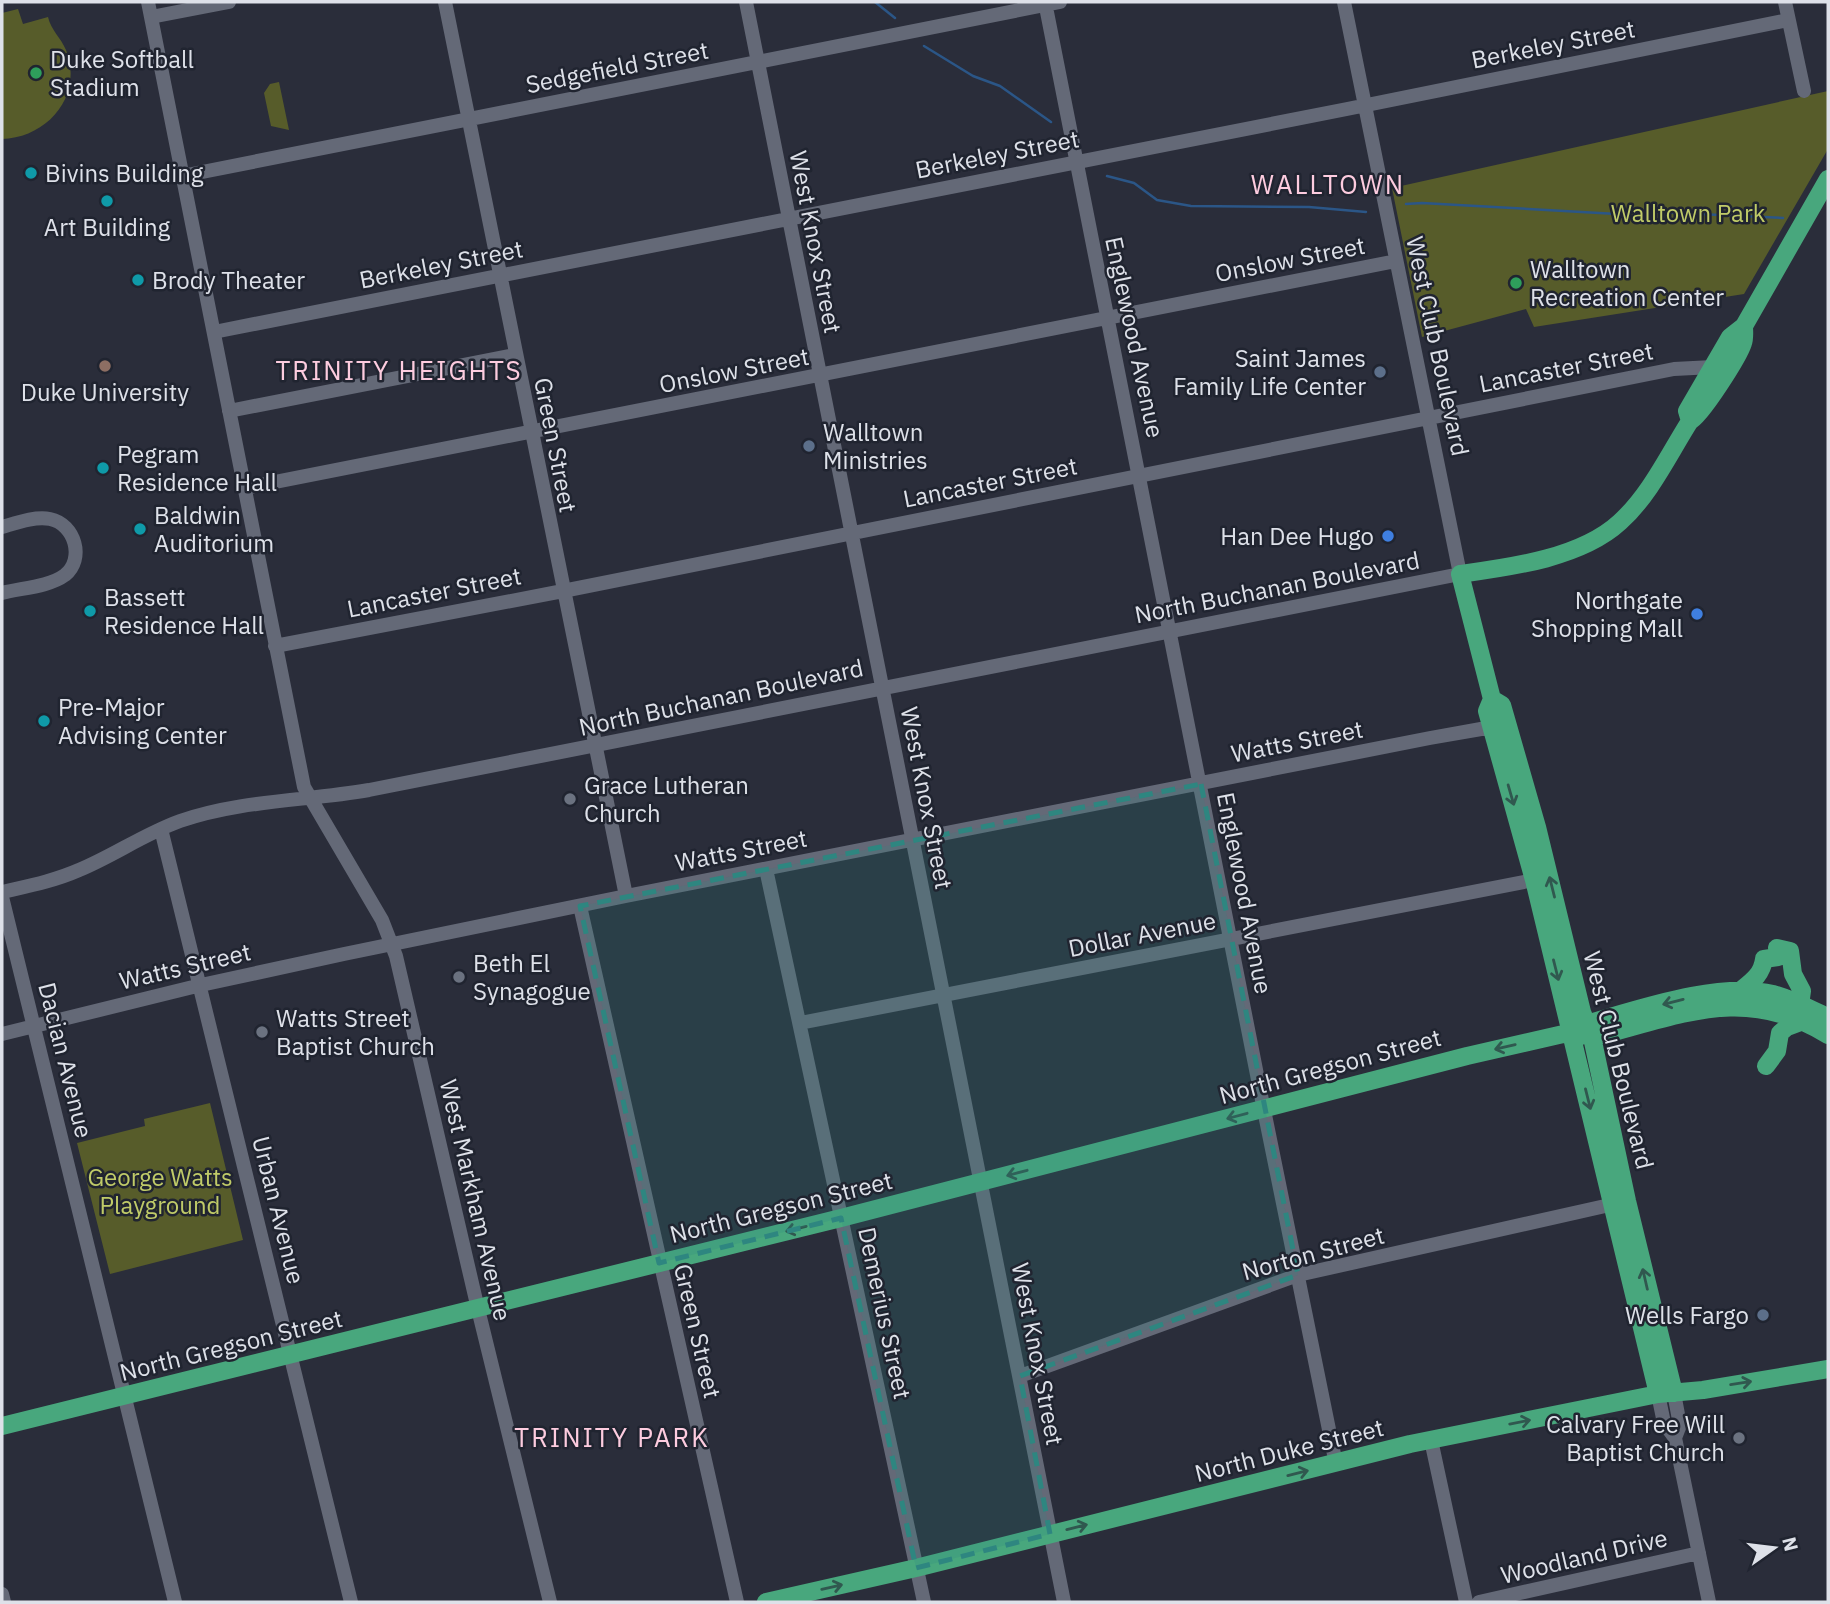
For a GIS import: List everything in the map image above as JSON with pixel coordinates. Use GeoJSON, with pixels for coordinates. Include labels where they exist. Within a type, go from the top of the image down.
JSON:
{"type":"FeatureCollection","features":[{"type":"Feature","properties":{"kind":"main road"},"geometry":{"type":"LineString","coordinates":[[1690,421],[1687,411],[1730,337],[1744,326],[1828,178]]}},
{"type":"Feature","properties":{"kind":"main road"},"geometry":{"type":"LineString","coordinates":[[1460,574],[1555,556],[1606,533],[1634,507],[1690,421],[1698,416],[1707,403],[1743,343],[1744,326]]}},
{"type":"Feature","properties":{"kind":"main road","name":"West Club Boulevard"},"geometry":{"type":"LineString","coordinates":[[1460,574],[1492,699],[1487,708],[1492,729],[1534,880],[1583,1031]]}},
{"type":"Feature","properties":{"kind":"main road","name":"West Club Boulevard"},"geometry":{"type":"LineString","coordinates":[[1492,699],[1502,705],[1519,762],[1666,1394]]}},
{"type":"Feature","properties":{"kind":"main road"},"geometry":{"type":"LineString","coordinates":[[1492,729],[1507,738],[1519,762]]}},
{"type":"Feature","properties":{"kind":"main road"},"geometry":{"type":"LineString","coordinates":[[1740,991],[1757,977],[1764,959],[1777,952],[1790,951],[1793,974],[1802,991],[1802,1013],[1780,1034],[1777,1051],[1766,1066]]}},
{"type":"Feature","properties":{"kind":"main road","name":"North Gregson Street"},"geometry":{"type":"LineString","coordinates":[[1583,1031],[1693,997],[1740,991],[1773,995],[1802,1013],[1828,1035]]}},
{"type":"Feature","properties":{"kind":"main road","name":"North Gregson Street"},"geometry":{"type":"LineString","coordinates":[[2,1426],[980,1183],[1467,1056],[1583,1031],[1726,1006],[1755,1007],[1828,1017]]}},
{"type":"Feature","properties":{"kind":"main road","name":"North Duke Street"},"geometry":{"type":"LineString","coordinates":[[766,1602],[916,1568],[1431,1440],[1666,1394],[1828,1369]]}},
{"type":"Feature","properties":{"kind":"street","name":"West Markham Avenue"},"geometry":{"type":"LineString","coordinates":[[148,2],[275,646],[308,796],[382,919],[393,944],[550,1602]]}},
{"type":"Feature","properties":{"kind":"street"},"geometry":{"type":"LineString","coordinates":[[151,17],[229,2]]}},
{"type":"Feature","properties":{"kind":"street","name":"Green Street"},"geometry":{"type":"LineString","coordinates":[[445,2],[562,591],[626,896]]}},
{"type":"Feature","properties":{"kind":"street","name":"West Knox Street"},"geometry":{"type":"LineString","coordinates":[[746,2],[1064,1602]]}},
{"type":"Feature","properties":{"kind":"street","name":"West Club Boulevard"},"geometry":{"type":"LineString","coordinates":[[1344,2],[1460,574]]}},
{"type":"Feature","properties":{"kind":"street"},"geometry":{"type":"LineString","coordinates":[[1785,2],[1804,91]]}},
{"type":"Feature","properties":{"kind":"street","name":"Sedgefield Street"},"geometry":{"type":"LineString","coordinates":[[182,176],[1050,3]]}},
{"type":"Feature","properties":{"kind":"street","name":"Englewood Avenue"},"geometry":{"type":"LineString","coordinates":[[1050,3],[1076,162],[1336,1464]]}},
{"type":"Feature","properties":{"kind":"street","name":"Berkeley Street"},"geometry":{"type":"LineString","coordinates":[[214,332],[1364,106],[1788,19]]}},
{"type":"Feature","properties":{"kind":"street","name":"Onslow Street"},"geometry":{"type":"LineString","coordinates":[[245,488],[1396,261]]}},
{"type":"Feature","properties":{"kind":"street"},"geometry":{"type":"LineString","coordinates":[[229,411],[515,355]]}},
{"type":"Feature","properties":{"kind":"street","name":"Lancaster Street"},"geometry":{"type":"LineString","coordinates":[[275,646],[1674,369],[1713,367]]}},
{"type":"Feature","properties":{"kind":"street"},"geometry":{"type":"LineString","coordinates":[[2,527],[36,519],[53,519],[71,533],[76,554],[71,569],[60,578],[2,593]]}},
{"type":"Feature","properties":{"kind":"street","name":"North Buchanan Boulevard"},"geometry":{"type":"LineString","coordinates":[[2,895],[73,873],[161,828],[217,811],[308,796],[356,792],[1460,574]]}},
{"type":"Feature","properties":{"kind":"street","name":"Watts Street"},"geometry":{"type":"LineString","coordinates":[[2,1034],[201,985],[626,896],[1465,732],[1492,729]]}},
{"type":"Feature","properties":{"kind":"street","name":"Urban Avenue"},"geometry":{"type":"LineString","coordinates":[[161,828],[351,1602]]}},
{"type":"Feature","properties":{"kind":"street","name":"Demerius Street"},"geometry":{"type":"LineString","coordinates":[[766,869],[924,1602]]}},
{"type":"Feature","properties":{"kind":"street","name":"Dollar Avenue"},"geometry":{"type":"LineString","coordinates":[[800,1023],[1534,880]]}},
{"type":"Feature","properties":{"kind":"street","name":"Dacian Avenue"},"geometry":{"type":"LineString","coordinates":[[2,895],[175,1602]]}},
{"type":"Feature","properties":{"kind":"street","name":"Green Street"},"geometry":{"type":"LineString","coordinates":[[580,906],[737,1602]]}},
{"type":"Feature","properties":{"kind":"street","name":"Norton Street"},"geometry":{"type":"LineString","coordinates":[[1020,1376],[1298,1275],[1620,1203]]}},
{"type":"Feature","properties":{"kind":"street","name":"West Club Boulevard"},"geometry":{"type":"LineString","coordinates":[[1666,1394],[1664,1423],[1675,1438],[1709,1602]]}},
{"type":"Feature","properties":{"kind":"street"},"geometry":{"type":"LineString","coordinates":[[1431,1440],[1466,1602]]}},
{"type":"Feature","properties":{"kind":"street","name":"Woodland Drive"},"geometry":{"type":"LineString","coordinates":[[1479,1602],[1699,1553]]}},
{"type":"Feature","properties":{"kind":"street"},"geometry":{"type":"LineString","coordinates":[[2,1594],[4,1602]]}},
{"type":"Feature","properties":{"kind":"highlighted area"},"geometry":{"type":"Polygon","coordinates":[[[1201,784],[1298,1275],[1020,1376],[1050,1534],[916,1568],[841,1218],[659,1263],[580,906],[1201,784]]]}},
{"type":"Feature","properties":{"kind":"green space","name":"Duke Softball Stadium"},"geometry":{"type":"Polygon","coordinates":[[[18,9],[23,24],[48,17],[66,50],[70,83],[66,98],[47,123],[18,137],[2,139],[2,13],[18,9]]]}},
{"type":"Feature","properties":{"kind":"green space"},"geometry":{"type":"Polygon","coordinates":[[[279,82],[289,130],[271,126],[264,93],[270,84],[279,82]]]}},
{"type":"Feature","properties":{"kind":"green space","name":"Walltown Park"},"geometry":{"type":"Polygon","coordinates":[[[1828,91],[1828,149],[1744,294],[1534,327],[1526,309],[1422,337],[1392,188],[1828,91]]]}},
{"type":"Feature","properties":{"kind":"green space","name":"George Watts Playground"},"geometry":{"type":"Polygon","coordinates":[[[210,1103],[243,1240],[110,1274],[77,1143],[145,1126],[144,1119],[210,1103]]]}},
{"type":"Feature","properties":{"kind":"waterway"},"geometry":{"type":"LineString","coordinates":[[875,2],[895,18]]}},
{"type":"Feature","properties":{"kind":"waterway"},"geometry":{"type":"LineString","coordinates":[[924,46],[973,76],[1000,86],[1051,122]]}},
{"type":"Feature","properties":{"kind":"waterway"},"geometry":{"type":"LineString","coordinates":[[1107,176],[1134,183],[1157,200],[1191,206],[1309,207],[1366,212]]}},
{"type":"Feature","properties":{"kind":"waterway"},"geometry":{"type":"LineString","coordinates":[[1406,204],[1617,214],[1633,211],[1783,218]]}},
{"type":"Feature","properties":{"kind":"place","name":"Duke Softball Stadium"},"geometry":{"type":"Point","coordinates":[36,73]}},
{"type":"Feature","properties":{"kind":"place","name":"Bivins Building"},"geometry":{"type":"Point","coordinates":[31,173]}},
{"type":"Feature","properties":{"kind":"place","name":"Art Building"},"geometry":{"type":"Point","coordinates":[107,201]}},
{"type":"Feature","properties":{"kind":"place","name":"Brody Theater"},"geometry":{"type":"Point","coordinates":[138,280]}},
{"type":"Feature","properties":{"kind":"place","name":"Walltown Recreation Center"},"geometry":{"type":"Point","coordinates":[1516,283]}},
{"type":"Feature","properties":{"kind":"place","name":"Duke University"},"geometry":{"type":"Point","coordinates":[105,366]}},
{"type":"Feature","properties":{"kind":"place","name":"Saint James Family Life Center"},"geometry":{"type":"Point","coordinates":[1380,372]}},
{"type":"Feature","properties":{"kind":"place","name":"Walltown Ministries"},"geometry":{"type":"Point","coordinates":[809,446]}},
{"type":"Feature","properties":{"kind":"place","name":"Pegram Residence Hall"},"geometry":{"type":"Point","coordinates":[103,468]}},
{"type":"Feature","properties":{"kind":"place","name":"Baldwin Auditorium"},"geometry":{"type":"Point","coordinates":[140,529]}},
{"type":"Feature","properties":{"kind":"place","name":"Han Dee Hugo"},"geometry":{"type":"Point","coordinates":[1388,536]}},
{"type":"Feature","properties":{"kind":"place","name":"Bassett Residence Hall"},"geometry":{"type":"Point","coordinates":[90,611]}},
{"type":"Feature","properties":{"kind":"place","name":"Northgate Shopping Mall"},"geometry":{"type":"Point","coordinates":[1697,614]}},
{"type":"Feature","properties":{"kind":"place","name":"Pre-Major Advising Center"},"geometry":{"type":"Point","coordinates":[44,721]}},
{"type":"Feature","properties":{"kind":"place","name":"Grace Lutheran Church"},"geometry":{"type":"Point","coordinates":[570,799]}},
{"type":"Feature","properties":{"kind":"place","name":"Beth El Synagogue"},"geometry":{"type":"Point","coordinates":[459,977]}},
{"type":"Feature","properties":{"kind":"place","name":"Watts Street Baptist Church"},"geometry":{"type":"Point","coordinates":[262,1032]}},
{"type":"Feature","properties":{"kind":"place","name":"Wells Fargo"},"geometry":{"type":"Point","coordinates":[1763,1315]}},
{"type":"Feature","properties":{"kind":"place","name":"Calvary Free Will Baptist Church"},"geometry":{"type":"Point","coordinates":[1739,1438]}},
{"type":"Feature","properties":{"kind":"district","name":"WALLTOWN"},"geometry":{"type":"Point","coordinates":[1328,184]}},
{"type":"Feature","properties":{"kind":"district","name":"TRINITY HEIGHTS"},"geometry":{"type":"Point","coordinates":[399,370]}},
{"type":"Feature","properties":{"kind":"district","name":"TRINITY PARK"},"geometry":{"type":"Point","coordinates":[612,1437]}}]}
